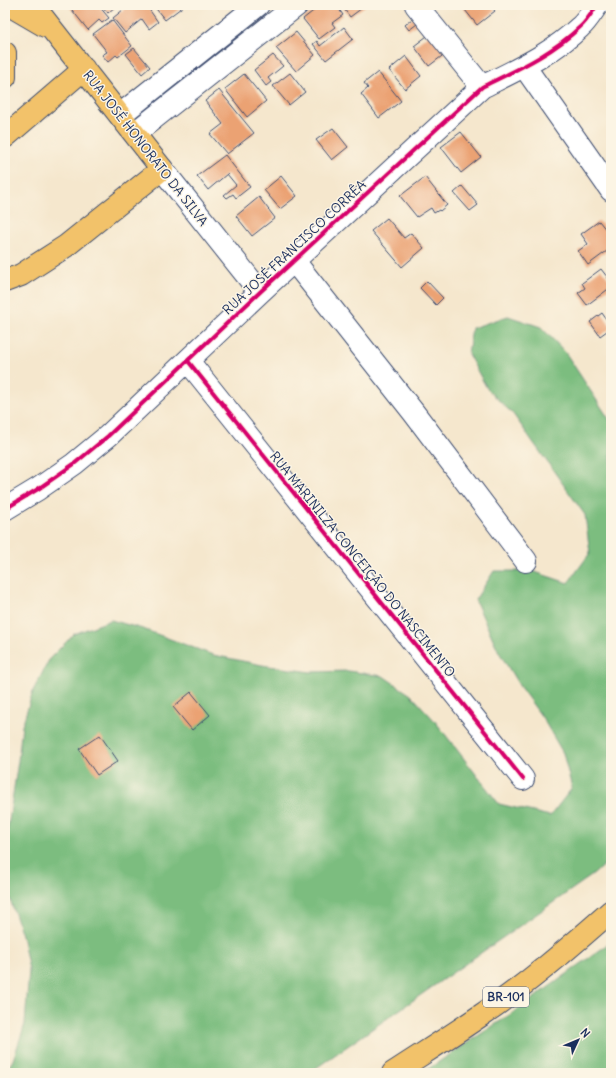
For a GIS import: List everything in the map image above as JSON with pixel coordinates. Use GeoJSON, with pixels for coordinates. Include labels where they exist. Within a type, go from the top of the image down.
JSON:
{"type":"FeatureCollection","features":[{"type":"Feature","properties":{"kind":"main road"},"geometry":{"type":"LineString","coordinates":[[9,5],[54,32]]}},
{"type":"Feature","properties":{"kind":"main road","name":"RUA JOSÉ HONORATO DA SILVA"},"geometry":{"type":"LineString","coordinates":[[33,5],[162,168]]}},
{"type":"Feature","properties":{"kind":"main road"},"geometry":{"type":"LineString","coordinates":[[5,53],[5,77]]}},
{"type":"Feature","properties":{"kind":"main road"},"geometry":{"type":"LineString","coordinates":[[5,137],[84,69]]}},
{"type":"Feature","properties":{"kind":"main road"},"geometry":{"type":"LineString","coordinates":[[5,281],[21,275],[66,246],[162,168]]}},
{"type":"Feature","properties":{"kind":"main road","name":"BR-101"},"geometry":{"type":"LineString","coordinates":[[393,1073],[481,1016],[574,944],[611,911]]}},
{"type":"Feature","properties":{"kind":"street"},"geometry":{"type":"LineString","coordinates":[[120,115],[258,5]]}},
{"type":"Feature","properties":{"kind":"street"},"geometry":{"type":"LineString","coordinates":[[135,133],[297,5]]}},
{"type":"Feature","properties":{"kind":"street"},"geometry":{"type":"LineString","coordinates":[[416,5],[482,87]]}},
{"type":"Feature","properties":{"kind":"street","name":"RUA JOSÉ FRANCISCO CORRÊA"},"geometry":{"type":"LineString","coordinates":[[5,509],[38,489],[74,464],[108,436],[260,292],[482,87],[524,66],[559,45],[581,26],[597,5]]}},
{"type":"Feature","properties":{"kind":"street"},"geometry":{"type":"LineString","coordinates":[[524,66],[611,190]]}},
{"type":"Feature","properties":{"kind":"street","name":"RUA JOSÉ HONORATO DA SILVA"},"geometry":{"type":"LineString","coordinates":[[162,168],[260,292]]}},
{"type":"Feature","properties":{"kind":"street"},"geometry":{"type":"LineString","coordinates":[[294,261],[414,413],[526,561]]}},
{"type":"Feature","properties":{"kind":"street","name":"RUA MARINILZA CONCEIÇÃO DO NASCIMENTO"},"geometry":{"type":"LineString","coordinates":[[188,361],[522,779]]}},
{"type":"Feature","properties":{"kind":"green space"},"geometry":{"type":"Polygon","coordinates":[[[508,316],[541,327],[565,352],[611,422],[611,858],[594,874],[309,1073],[5,1073],[13,1060],[25,1024],[29,970],[22,935],[8,893],[5,868],[5,847],[22,726],[33,691],[50,658],[74,634],[111,620],[143,629],[213,655],[262,665],[311,672],[348,671],[383,676],[411,695],[434,720],[499,804],[550,816],[572,788],[563,753],[542,717],[520,687],[499,652],[475,600],[494,571],[532,571],[568,583],[590,553],[585,515],[513,414],[488,390],[468,354],[472,328],[508,316]]]}},
{"type":"Feature","properties":{"kind":"green space"},"geometry":{"type":"Polygon","coordinates":[[[611,942],[611,1073],[422,1073],[520,1008],[611,942]]]}},
{"type":"Feature","properties":{"kind":"building"},"geometry":{"type":"Polygon","coordinates":[[[68,5],[98,5],[109,18],[102,23],[99,20],[88,30],[68,5]]]}},
{"type":"Feature","properties":{"kind":"building"},"geometry":{"type":"Polygon","coordinates":[[[101,5],[117,5],[108,13],[101,5]]]}},
{"type":"Feature","properties":{"kind":"building"},"geometry":{"type":"Polygon","coordinates":[[[129,5],[146,5],[158,22],[149,29],[142,19],[125,33],[113,18],[129,5]]]}},
{"type":"Feature","properties":{"kind":"building"},"geometry":{"type":"Polygon","coordinates":[[[153,5],[185,5],[165,20],[153,5]]]}},
{"type":"Feature","properties":{"kind":"building"},"geometry":{"type":"Polygon","coordinates":[[[321,5],[336,5],[343,15],[332,23],[335,27],[319,39],[303,19],[321,5]]]}},
{"type":"Feature","properties":{"kind":"building"},"geometry":{"type":"Polygon","coordinates":[[[341,5],[366,5],[350,17],[341,5]]]}},
{"type":"Feature","properties":{"kind":"building"},"geometry":{"type":"Polygon","coordinates":[[[461,5],[490,5],[495,11],[477,25],[461,5]]]}},
{"type":"Feature","properties":{"kind":"building"},"geometry":{"type":"Polygon","coordinates":[[[413,18],[421,21],[409,30],[405,25],[413,18]]]}},
{"type":"Feature","properties":{"kind":"building"},"geometry":{"type":"Polygon","coordinates":[[[112,20],[132,46],[118,57],[116,55],[108,62],[102,55],[107,52],[93,34],[112,20]]]}},
{"type":"Feature","properties":{"kind":"building"},"geometry":{"type":"Polygon","coordinates":[[[344,27],[353,39],[326,60],[313,44],[317,41],[320,46],[344,27]]]}},
{"type":"Feature","properties":{"kind":"building"},"geometry":{"type":"Polygon","coordinates":[[[296,32],[315,55],[296,71],[276,48],[296,32]]]}},
{"type":"Feature","properties":{"kind":"building"},"geometry":{"type":"Polygon","coordinates":[[[431,33],[446,53],[429,66],[414,46],[431,33]]]}},
{"type":"Feature","properties":{"kind":"building"},"geometry":{"type":"Polygon","coordinates":[[[134,48],[150,67],[142,74],[126,54],[134,48]]]}},
{"type":"Feature","properties":{"kind":"building"},"geometry":{"type":"Polygon","coordinates":[[[273,55],[283,66],[268,78],[271,82],[266,86],[254,70],[273,55]]]}},
{"type":"Feature","properties":{"kind":"building"},"geometry":{"type":"Polygon","coordinates":[[[406,56],[421,76],[405,89],[389,70],[406,56]]]}},
{"type":"Feature","properties":{"kind":"building"},"geometry":{"type":"Polygon","coordinates":[[[378,72],[401,101],[379,118],[361,94],[368,88],[364,83],[378,72]]]}},
{"type":"Feature","properties":{"kind":"building"},"geometry":{"type":"Polygon","coordinates":[[[290,73],[305,92],[289,105],[273,86],[290,73]]]}},
{"type":"Feature","properties":{"kind":"building"},"geometry":{"type":"Polygon","coordinates":[[[244,74],[266,101],[247,117],[225,89],[244,74]]]}},
{"type":"Feature","properties":{"kind":"building"},"geometry":{"type":"Polygon","coordinates":[[[219,90],[254,133],[227,154],[210,134],[223,124],[205,101],[219,90]]]}},
{"type":"Feature","properties":{"kind":"building"},"geometry":{"type":"Polygon","coordinates":[[[333,128],[348,147],[332,160],[316,140],[333,128]]]}},
{"type":"Feature","properties":{"kind":"building"},"geometry":{"type":"Polygon","coordinates":[[[461,132],[481,157],[461,173],[441,147],[461,132]]]}},
{"type":"Feature","properties":{"kind":"building"},"geometry":{"type":"Polygon","coordinates":[[[225,155],[250,187],[236,198],[233,194],[227,198],[224,195],[236,185],[227,174],[208,190],[197,176],[225,155]]]}},
{"type":"Feature","properties":{"kind":"building"},"geometry":{"type":"Polygon","coordinates":[[[281,176],[297,196],[280,209],[264,190],[281,176]]]}},
{"type":"Feature","properties":{"kind":"building"},"geometry":{"type":"Polygon","coordinates":[[[425,177],[447,205],[440,211],[439,210],[434,213],[431,208],[417,217],[400,196],[425,177]]]}},
{"type":"Feature","properties":{"kind":"building"},"geometry":{"type":"Polygon","coordinates":[[[462,186],[478,205],[470,211],[454,193],[462,186]]]}},
{"type":"Feature","properties":{"kind":"building"},"geometry":{"type":"Polygon","coordinates":[[[259,197],[275,218],[252,236],[236,216],[259,197]]]}},
{"type":"Feature","properties":{"kind":"building"},"geometry":{"type":"Polygon","coordinates":[[[387,218],[404,238],[411,233],[424,248],[402,267],[371,231],[387,218]]]}},
{"type":"Feature","properties":{"kind":"building"},"geometry":{"type":"Polygon","coordinates":[[[599,221],[611,236],[611,248],[588,265],[578,251],[588,244],[581,234],[599,221]]]}},
{"type":"Feature","properties":{"kind":"building"},"geometry":{"type":"Polygon","coordinates":[[[601,269],[611,282],[611,287],[587,305],[578,293],[585,288],[582,283],[601,269]]]}},
{"type":"Feature","properties":{"kind":"building"},"geometry":{"type":"Polygon","coordinates":[[[427,281],[443,298],[436,305],[420,288],[427,281]]]}},
{"type":"Feature","properties":{"kind":"building"},"geometry":{"type":"Polygon","coordinates":[[[602,313],[611,328],[600,336],[590,322],[602,313]]]}},
{"type":"Feature","properties":{"kind":"building"},"geometry":{"type":"Polygon","coordinates":[[[191,692],[210,715],[192,730],[173,707],[191,692]]]}},
{"type":"Feature","properties":{"kind":"building"},"geometry":{"type":"Polygon","coordinates":[[[100,735],[118,761],[97,775],[79,749],[100,735]]]}},
{"type":"Feature","properties":{"kind":"cycle path"},"geometry":{"type":"LineString","coordinates":[[5,509],[38,489],[74,464],[108,436],[260,292],[482,87],[533,61],[558,45],[583,25],[597,5]]}},
{"type":"Feature","properties":{"kind":"cycle path"},"geometry":{"type":"LineString","coordinates":[[188,361],[523,779]]}}]}
